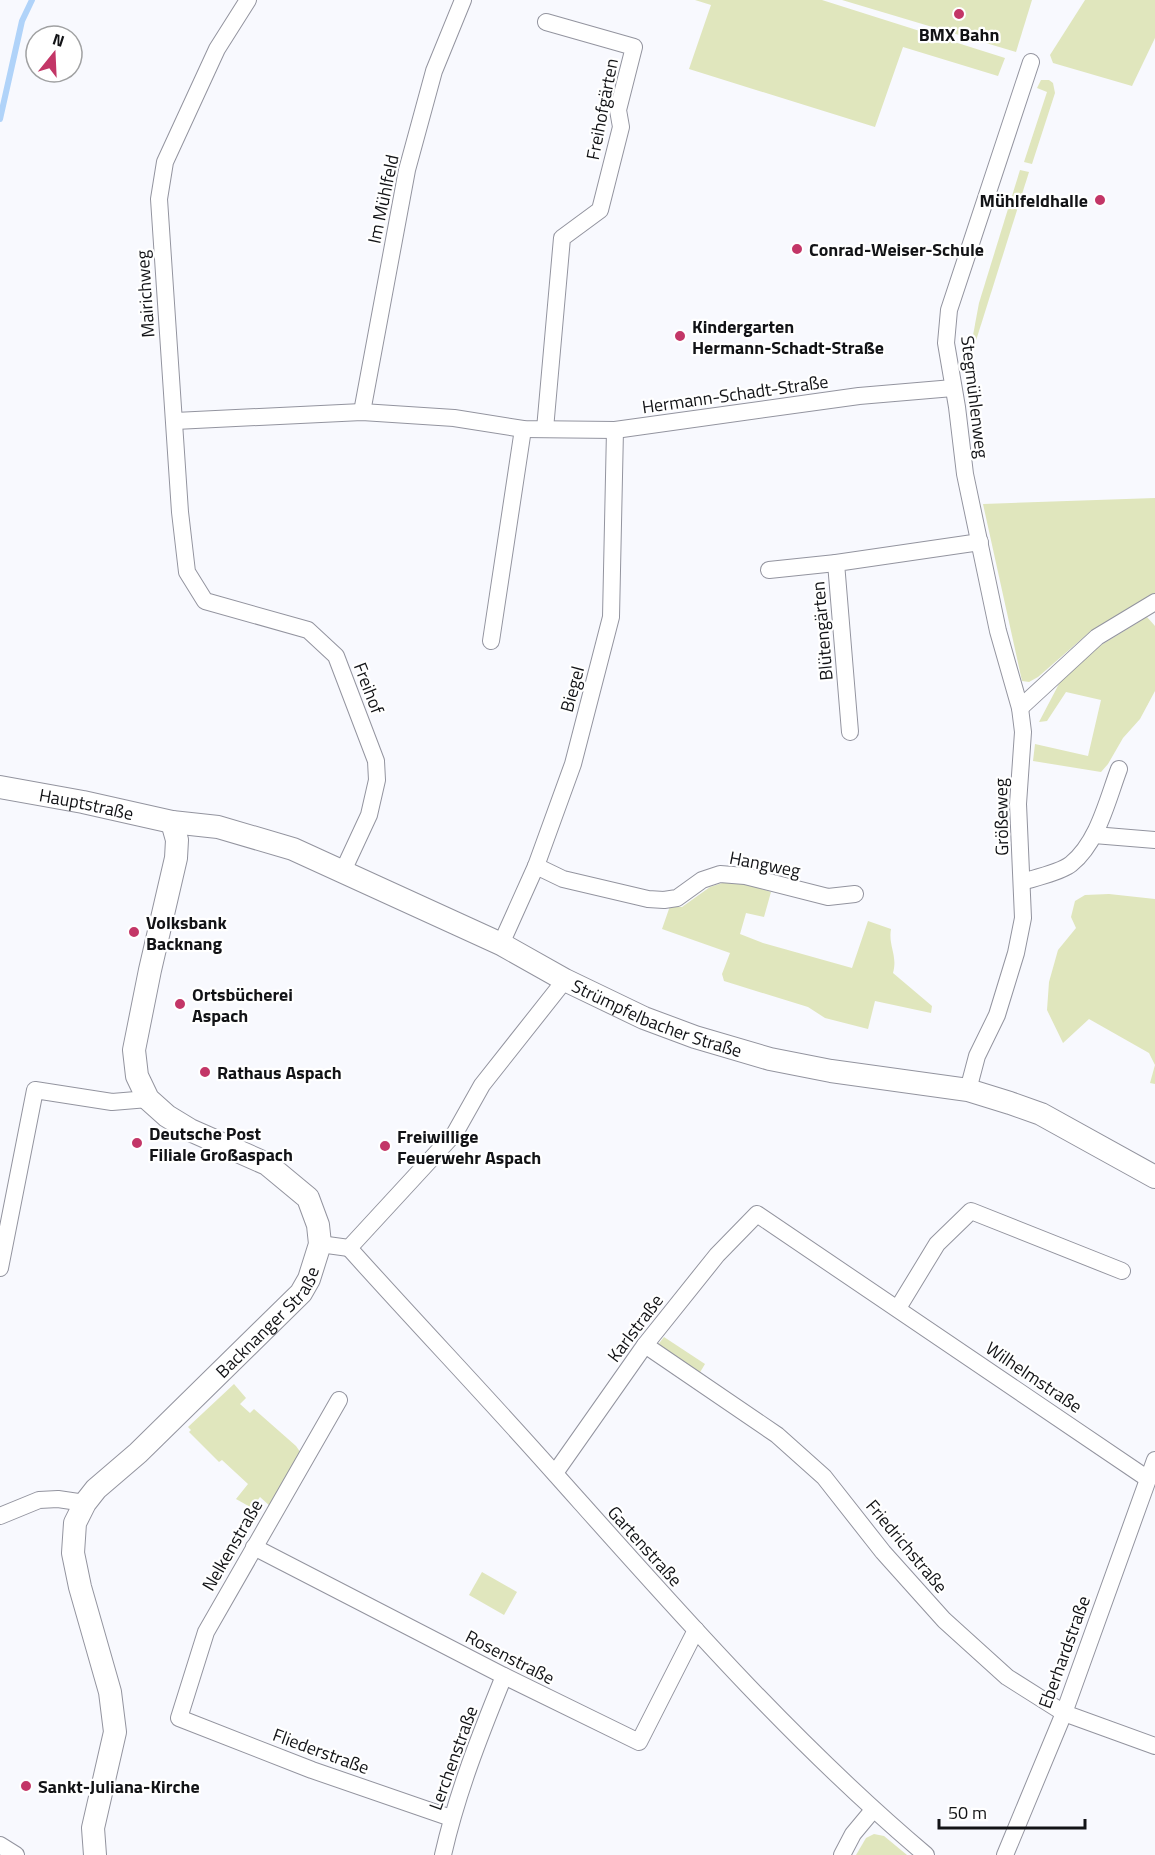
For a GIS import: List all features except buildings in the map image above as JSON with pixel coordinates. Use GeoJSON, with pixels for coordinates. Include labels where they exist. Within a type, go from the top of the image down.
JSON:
{"type":"FeatureCollection","features":[{"type":"Feature","properties":{"kind":"street","name":"Mairichweg"},"geometry":{"type":"LineString","coordinates":[[205,601],[187,572],[180,512],[159,199],[165,162],[217,49],[248,0]]}},
{"type":"Feature","properties":{"kind":"street","name":"Im Mühlfeld"},"geometry":{"type":"LineString","coordinates":[[362,412],[407,170],[434,71],[463,0]]}},
{"type":"Feature","properties":{"kind":"street","name":"Freihofgärten"},"geometry":{"type":"LineString","coordinates":[[545,429],[562,238],[600,210],[621,127],[618,110],[634,47],[546,22]]}},
{"type":"Feature","properties":{"kind":"street","name":"Stegmühlenweg"},"geometry":{"type":"LineString","coordinates":[[1020,708],[998,631],[965,474],[946,343],[950,310],[1031,62]]}},
{"type":"Feature","properties":{"kind":"street","name":"Hermann-Schadt-Straße"},"geometry":{"type":"LineString","coordinates":[[175,421],[362,412],[454,418],[523,429],[615,430],[859,396],[952,388]]}},
{"type":"Feature","properties":{"kind":"street"},"geometry":{"type":"LineString","coordinates":[[491,641],[523,429]]}},
{"type":"Feature","properties":{"kind":"street","name":"Biegel"},"geometry":{"type":"LineString","coordinates":[[501,944],[536,866],[573,764],[611,617],[615,430]]}},
{"type":"Feature","properties":{"kind":"street","name":"Blütengärten"},"geometry":{"type":"LineString","coordinates":[[850,732],[836,563],[980,542]]}},
{"type":"Feature","properties":{"kind":"street"},"geometry":{"type":"LineString","coordinates":[[769,570],[836,563]]}},
{"type":"Feature","properties":{"kind":"street","name":"Freihof"},"geometry":{"type":"LineString","coordinates":[[205,601],[308,630],[336,656],[376,761],[377,780],[369,815],[343,871]]}},
{"type":"Feature","properties":{"kind":"street"},"geometry":{"type":"LineString","coordinates":[[1020,708],[1097,637],[1155,602]]}},
{"type":"Feature","properties":{"kind":"street","name":"Größeweg"},"geometry":{"type":"LineString","coordinates":[[968,1090],[978,1056],[997,1015],[1016,953],[1023,918],[1018,804],[1023,732],[1020,708]]}},
{"type":"Feature","properties":{"kind":"street"},"geometry":{"type":"LineString","coordinates":[[1022,882],[1070,866],[1094,835],[1119,769]]}},
{"type":"Feature","properties":{"kind":"street","name":"Hauptstraße"},"geometry":{"type":"LineString","coordinates":[[0,787],[83,802],[172,822]]}},
{"type":"Feature","properties":{"kind":"street","name":"Strümpfelbacher Straße"},"geometry":{"type":"LineString","coordinates":[[172,822],[218,827],[293,849],[501,944],[565,980],[644,1018],[695,1037],[770,1059],[831,1071],[968,1090],[1041,1114],[1155,1177]]}},
{"type":"Feature","properties":{"kind":"street","name":"Backnanger Straße"},"geometry":{"type":"LineString","coordinates":[[96,1855],[93,1828],[115,1732],[110,1692],[80,1587],[73,1553],[75,1523],[85,1503],[96,1489],[138,1453],[301,1293],[309,1279],[320,1244],[318,1225],[308,1198],[267,1164],[190,1130],[166,1116],[148,1099],[136,1076],[134,1050],[176,858],[177,840],[172,822]]}},
{"type":"Feature","properties":{"kind":"street"},"geometry":{"type":"LineString","coordinates":[[1094,835],[1155,840]]}},
{"type":"Feature","properties":{"kind":"street","name":"Hangweg"},"geometry":{"type":"LineString","coordinates":[[536,866],[563,879],[648,899],[677,898],[702,880],[720,874],[745,876],[828,897],[855,894]]}},
{"type":"Feature","properties":{"kind":"street"},"geometry":{"type":"LineString","coordinates":[[320,1244],[349,1248],[455,1134],[482,1085],[565,980]]}},
{"type":"Feature","properties":{"kind":"street"},"geometry":{"type":"LineString","coordinates":[[0,1268],[35,1090],[112,1102],[148,1099]]}},
{"type":"Feature","properties":{"kind":"street"},"geometry":{"type":"LineString","coordinates":[[898,1308],[937,1244],[971,1211],[1122,1271]]}},
{"type":"Feature","properties":{"kind":"street","name":"Wilhelmstraße"},"geometry":{"type":"LineString","coordinates":[[757,1214],[1148,1479]]}},
{"type":"Feature","properties":{"kind":"street","name":"Karlstraße"},"geometry":{"type":"LineString","coordinates":[[555,1473],[645,1345],[717,1255],[757,1214]]}},
{"type":"Feature","properties":{"kind":"street","name":"Gartenstraße"},"geometry":{"type":"LineString","coordinates":[[349,1248],[696,1630],[873,1810],[926,1855]]}},
{"type":"Feature","properties":{"kind":"street","name":"Friedrichstraße"},"geometry":{"type":"LineString","coordinates":[[645,1345],[777,1435],[824,1477],[883,1552],[944,1620],[1007,1677],[1064,1713],[1155,1746]]}},
{"type":"Feature","properties":{"kind":"street","name":"Nelkenstraße"},"geometry":{"type":"LineString","coordinates":[[179,1718],[206,1632],[339,1400]]}},
{"type":"Feature","properties":{"kind":"street","name":"Eberhardstraße"},"geometry":{"type":"LineString","coordinates":[[1005,1855],[1064,1713],[1155,1460]]}},
{"type":"Feature","properties":{"kind":"street"},"geometry":{"type":"LineString","coordinates":[[0,1516],[39,1500],[58,1499],[85,1503]]}},
{"type":"Feature","properties":{"kind":"street","name":"Rosenstraße"},"geometry":{"type":"LineString","coordinates":[[254,1547],[504,1676],[639,1742],[696,1630]]}},
{"type":"Feature","properties":{"kind":"street","name":"Lerchenstraße"},"geometry":{"type":"LineString","coordinates":[[443,1855],[452,1818],[477,1744],[504,1676]]}},
{"type":"Feature","properties":{"kind":"street","name":"Fliederstraße"},"geometry":{"type":"LineString","coordinates":[[179,1718],[312,1770],[452,1818]]}},
{"type":"Feature","properties":{"kind":"street"},"geometry":{"type":"LineString","coordinates":[[842,1855],[853,1834],[873,1810]]}},
{"type":"Feature","properties":{"kind":"street"},"geometry":{"type":"LineString","coordinates":[[0,1845],[16,1855]]}},
{"type":"Feature","properties":{"kind":"green space"},"geometry":{"type":"Polygon","coordinates":[[[695,0],[822,0],[1005,58],[998,76],[903,47],[875,127],[689,69],[711,5],[695,0]]]}},
{"type":"Feature","properties":{"kind":"green space","name":"BMX Bahn"},"geometry":{"type":"Polygon","coordinates":[[[842,0],[1032,0],[1016,52],[842,0]]]}},
{"type":"Feature","properties":{"kind":"green space"},"geometry":{"type":"Polygon","coordinates":[[[1085,0],[1155,0],[1155,38],[1132,86],[1053,63],[1050,55],[1085,0]]]}},
{"type":"Feature","properties":{"kind":"green space"},"geometry":{"type":"Polygon","coordinates":[[[1041,80],[1049,80],[1053,83],[1055,93],[1032,164],[1024,162],[1047,92],[1037,88],[1041,80]]]}},
{"type":"Feature","properties":{"kind":"green space"},"geometry":{"type":"Polygon","coordinates":[[[1020,170],[1029,172],[974,347],[971,346],[979,303],[1020,170]]]}},
{"type":"Feature","properties":{"kind":"green space"},"geometry":{"type":"Polygon","coordinates":[[[1155,498],[1155,594],[1092,630],[1038,677],[1029,682],[1022,681],[983,504],[1155,498]]]}},
{"type":"Feature","properties":{"kind":"green space"},"geometry":{"type":"Polygon","coordinates":[[[1147,617],[1155,626],[1155,691],[1140,719],[1123,738],[1108,764],[1101,772],[1033,761],[1035,744],[1088,756],[1101,700],[1066,692],[1047,721],[1039,722],[1061,680],[1088,653],[1147,617]]]}},
{"type":"Feature","properties":{"kind":"green space"},"geometry":{"type":"Polygon","coordinates":[[[728,881],[747,884],[771,892],[764,917],[746,913],[740,934],[763,943],[852,968],[868,921],[891,929],[893,973],[932,1006],[931,1013],[875,1001],[868,1029],[825,1018],[808,1007],[724,981],[722,974],[730,953],[662,929],[670,906],[682,907],[710,887],[728,881]]]}},
{"type":"Feature","properties":{"kind":"green space"},"geometry":{"type":"Polygon","coordinates":[[[1109,894],[1155,899],[1155,1065],[1149,1053],[1089,1019],[1063,1043],[1047,1010],[1049,982],[1058,950],[1076,928],[1071,917],[1075,901],[1085,895],[1109,894]]]}},
{"type":"Feature","properties":{"kind":"green space"},"geometry":{"type":"Polygon","coordinates":[[[1155,1065],[1155,1084],[1150,1083],[1155,1065]]]}},
{"type":"Feature","properties":{"kind":"green space"},"geometry":{"type":"Polygon","coordinates":[[[664,1337],[705,1364],[699,1374],[657,1346],[664,1337]]]}},
{"type":"Feature","properties":{"kind":"green space"},"geometry":{"type":"Polygon","coordinates":[[[234,1384],[246,1398],[240,1404],[250,1413],[254,1409],[296,1446],[303,1456],[271,1507],[260,1497],[252,1508],[236,1499],[248,1484],[222,1460],[219,1462],[189,1432],[191,1430],[188,1427],[234,1384]]]}},
{"type":"Feature","properties":{"kind":"green space"},"geometry":{"type":"Polygon","coordinates":[[[482,1572],[517,1592],[504,1615],[469,1595],[482,1572]]]}},
{"type":"Feature","properties":{"kind":"green space"},"geometry":{"type":"Polygon","coordinates":[[[874,1834],[884,1836],[907,1855],[856,1855],[866,1838],[874,1834]]]}},
{"type":"Feature","properties":{"kind":"waterway"},"geometry":{"type":"LineString","coordinates":[[0,119],[22,21],[32,0]]}},
{"type":"Feature","properties":{"kind":"place","name":"BMX Bahn"},"geometry":{"type":"Point","coordinates":[959,14]}},
{"type":"Feature","properties":{"kind":"place","name":"Mühlfeldhalle"},"geometry":{"type":"Point","coordinates":[1100,200]}},
{"type":"Feature","properties":{"kind":"place","name":"Conrad-Weiser-Schule"},"geometry":{"type":"Point","coordinates":[797,249]}},
{"type":"Feature","properties":{"kind":"place","name":"Kindergarten Hermann-Schadt-Straße"},"geometry":{"type":"Point","coordinates":[680,336]}},
{"type":"Feature","properties":{"kind":"place","name":"Volksbank Backnang"},"geometry":{"type":"Point","coordinates":[134,932]}},
{"type":"Feature","properties":{"kind":"place","name":"Ortsbücherei Aspach"},"geometry":{"type":"Point","coordinates":[180,1004]}},
{"type":"Feature","properties":{"kind":"place","name":"Rathaus Aspach"},"geometry":{"type":"Point","coordinates":[205,1072]}},
{"type":"Feature","properties":{"kind":"place","name":"Deutsche Post Filiale Großaspach"},"geometry":{"type":"Point","coordinates":[137,1143]}},
{"type":"Feature","properties":{"kind":"place","name":"Freiwillige Feuerwehr Aspach"},"geometry":{"type":"Point","coordinates":[385,1146]}},
{"type":"Feature","properties":{"kind":"place","name":"Sankt-Juliana-Kirche"},"geometry":{"type":"Point","coordinates":[26,1786]}}]}
